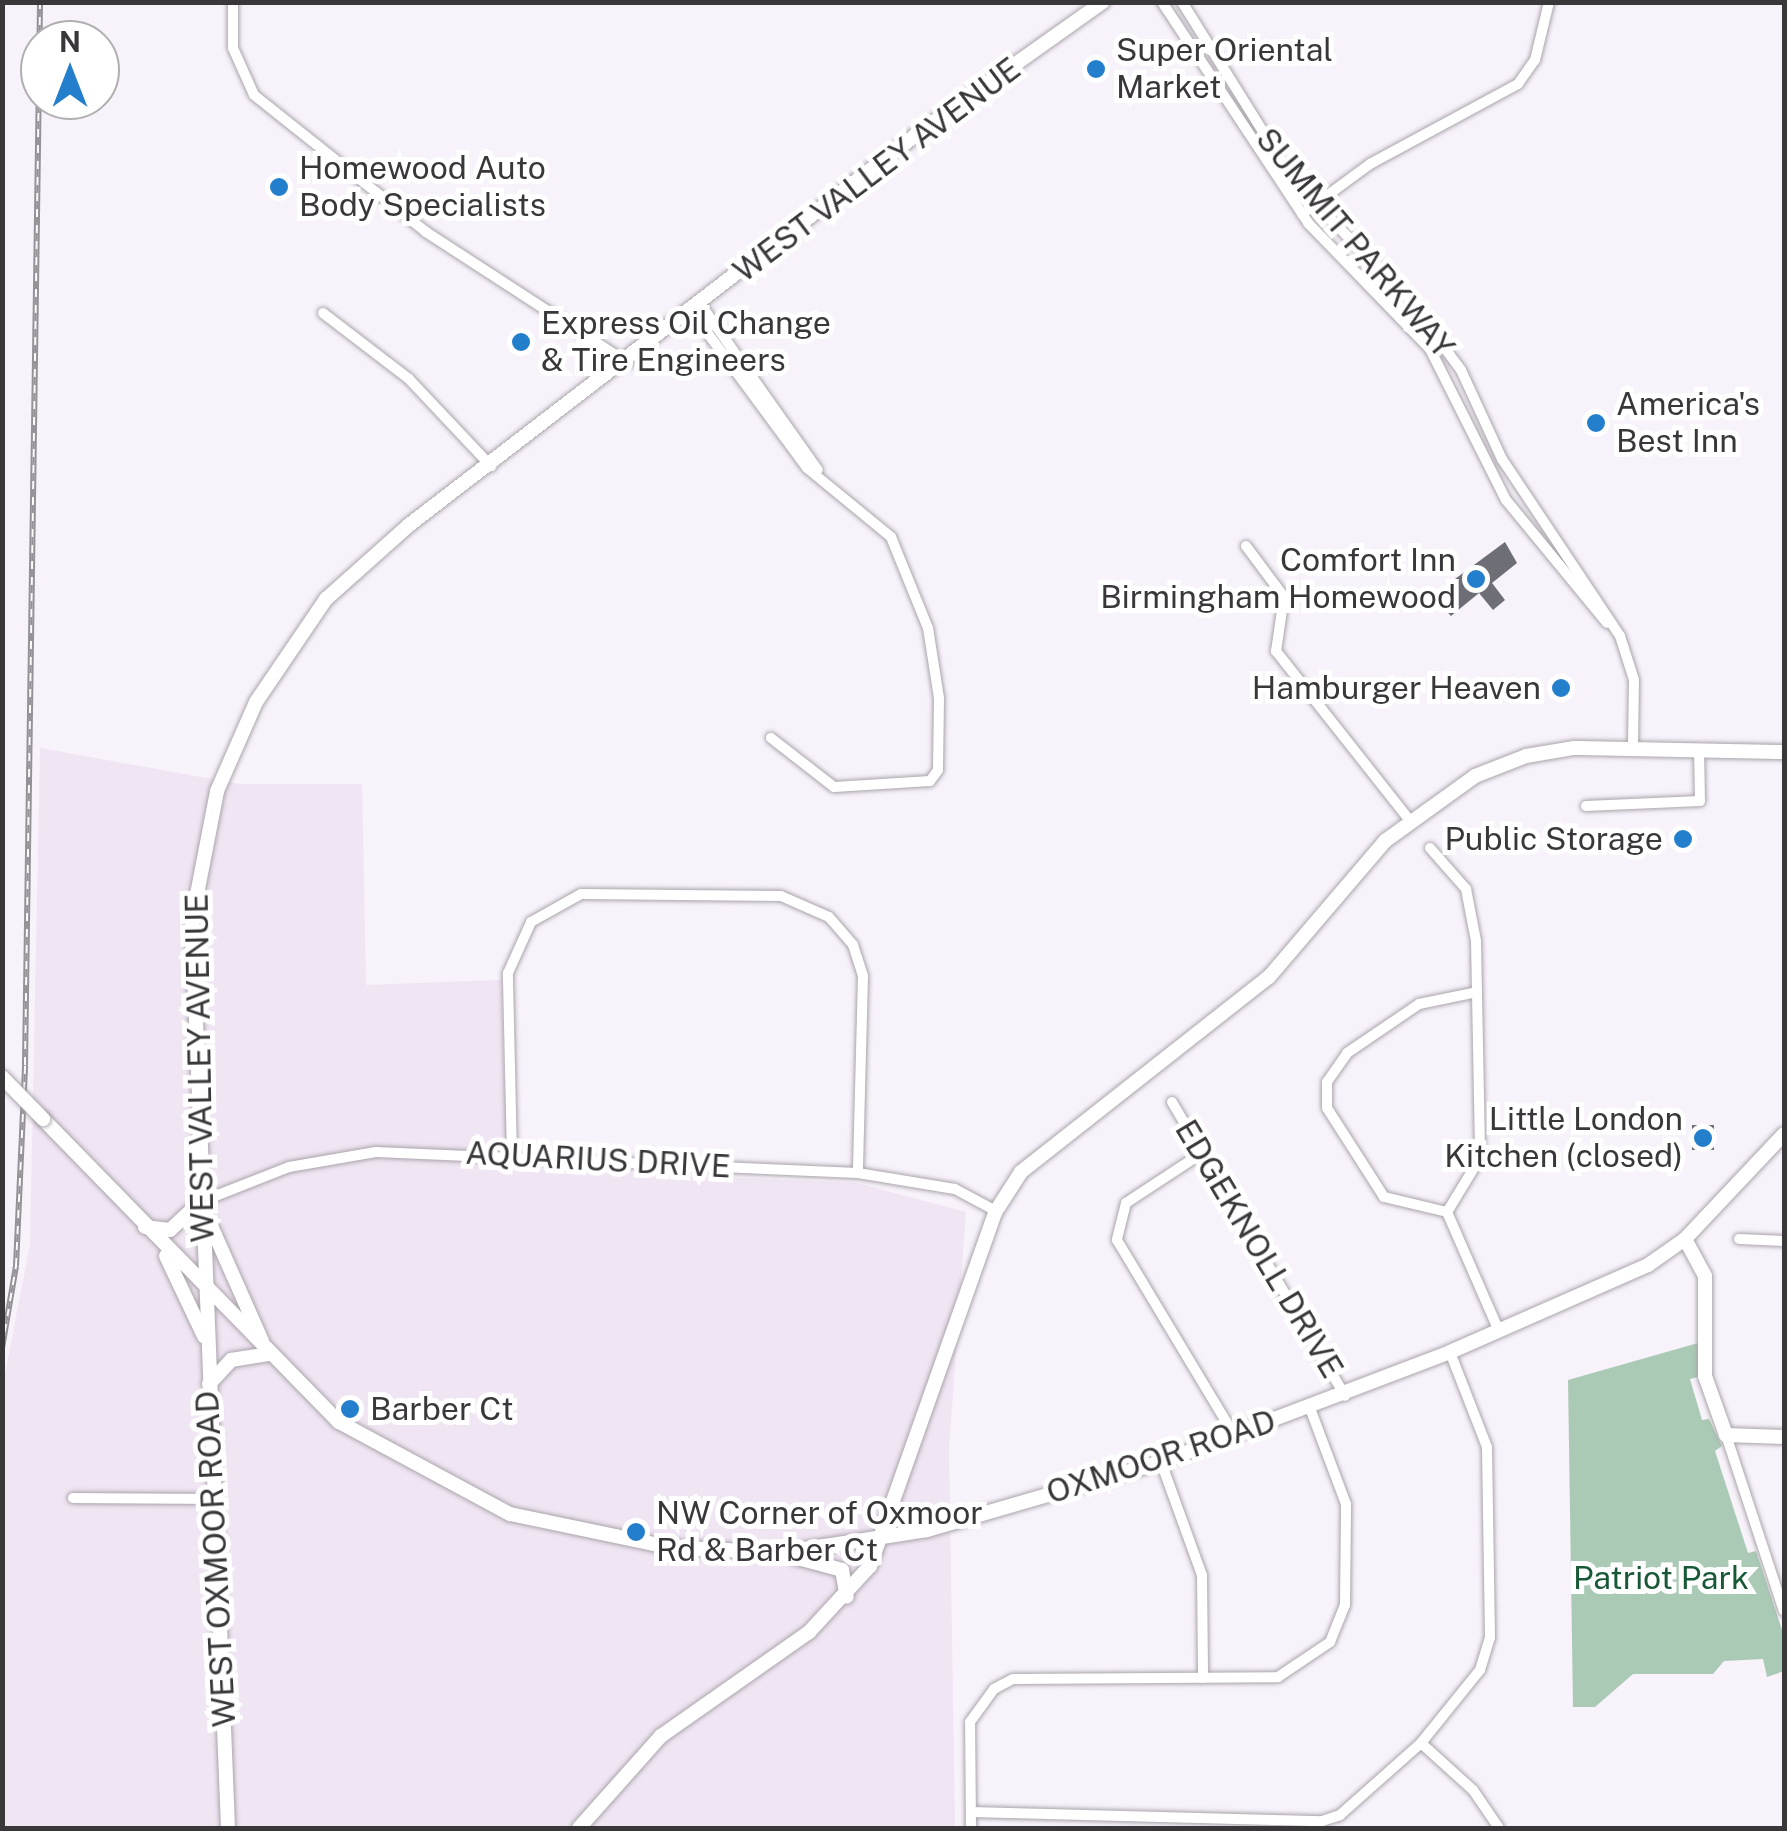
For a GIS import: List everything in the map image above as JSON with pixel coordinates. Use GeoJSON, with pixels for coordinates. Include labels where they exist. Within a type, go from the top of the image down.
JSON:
{"type":"FeatureCollection","features":[{"type":"Feature","properties":{"kind":"street"},"geometry":{"type":"LineString","coordinates":[[233,2],[233,48],[254,95],[426,232],[628,363]]}},
{"type":"Feature","properties":{"kind":"street","name":"WEST VALLEY AVENUE"},"geometry":{"type":"LineString","coordinates":[[204,1290],[192,920],[216,791],[256,702],[326,599],[409,525],[628,363],[918,134],[1103,2]]}},
{"type":"Feature","properties":{"kind":"street","name":"SUMMIT PARKWAY"},"geometry":{"type":"LineString","coordinates":[[1162,2],[1302,214],[1430,349],[1506,500],[1620,636]]}},
{"type":"Feature","properties":{"kind":"street","name":"SUMMIT PARKWAY"},"geometry":{"type":"LineString","coordinates":[[1182,2],[1266,144],[1311,201],[1437,333],[1512,476],[1620,636],[1634,680],[1633,747]]}},
{"type":"Feature","properties":{"kind":"street"},"geometry":{"type":"LineString","coordinates":[[1302,214],[1311,201],[1518,84],[1535,60],[1549,2]]}},
{"type":"Feature","properties":{"kind":"street"},"geometry":{"type":"LineString","coordinates":[[696,308],[818,470],[891,538],[913,584],[940,698],[938,770],[920,786],[834,787],[771,738]]}},
{"type":"Feature","properties":{"kind":"street"},"geometry":{"type":"LineString","coordinates":[[323,314],[408,379],[492,467]]}},
{"type":"Feature","properties":{"kind":"street"},"geometry":{"type":"LineString","coordinates":[[1246,546],[1284,597],[1276,651],[1411,822]]}},
{"type":"Feature","properties":{"kind":"street"},"geometry":{"type":"LineString","coordinates":[[579,1828],[620,1773],[665,1732],[847,1597],[882,1540],[996,1212],[1044,1146],[1280,966],[1363,862],[1475,776],[1526,756],[1633,747],[1784,752]]}},
{"type":"Feature","properties":{"kind":"street"},"geometry":{"type":"LineString","coordinates":[[1586,806],[1700,802],[1699,750]]}},
{"type":"Feature","properties":{"kind":"street"},"geometry":{"type":"LineString","coordinates":[[1430,848],[1472,906],[1477,992],[1480,1158],[1447,1212]]}},
{"type":"Feature","properties":{"kind":"street"},"geometry":{"type":"LineString","coordinates":[[512,1156],[508,972],[531,922],[581,894],[781,896],[830,916],[852,945],[863,976],[858,1173]]}},
{"type":"Feature","properties":{"kind":"street"},"geometry":{"type":"LineString","coordinates":[[1447,1212],[1384,1197],[1328,1108],[1327,1082],[1346,1054],[1419,1004],[1477,992]]}},
{"type":"Feature","properties":{"kind":"street"},"geometry":{"type":"LineString","coordinates":[[2,1076],[204,1290],[338,1422],[510,1514],[668,1547],[779,1553],[842,1570],[847,1597]]}},
{"type":"Feature","properties":{"kind":"street","name":"EDGEKNOLL DRIVE"},"geometry":{"type":"LineString","coordinates":[[1172,1102],[1345,1396]]}},
{"type":"Feature","properties":{"kind":"street","name":"OXMOOR ROAD"},"geometry":{"type":"LineString","coordinates":[[779,1553],[882,1540],[1161,1462],[1345,1396],[1598,1290],[1685,1240],[1784,1134]]}},
{"type":"Feature","properties":{"kind":"street","name":"AQUARIUS DRIVE"},"geometry":{"type":"LineString","coordinates":[[200,1202],[290,1167],[376,1152],[858,1173],[955,1190],[996,1212]]}},
{"type":"Feature","properties":{"kind":"street"},"geometry":{"type":"LineString","coordinates":[[1202,1154],[1126,1204],[1117,1240],[1233,1433]]}},
{"type":"Feature","properties":{"kind":"street"},"geometry":{"type":"LineString","coordinates":[[145,1227],[170,1230],[200,1202],[270,1354]]}},
{"type":"Feature","properties":{"kind":"street"},"geometry":{"type":"LineString","coordinates":[[1447,1212],[1499,1331]]}},
{"type":"Feature","properties":{"kind":"street"},"geometry":{"type":"LineString","coordinates":[[1739,1239],[1784,1241]]}},
{"type":"Feature","properties":{"kind":"street"},"geometry":{"type":"LineString","coordinates":[[1685,1240],[1706,1276],[1705,1376],[1784,1611]]}},
{"type":"Feature","properties":{"kind":"street"},"geometry":{"type":"LineString","coordinates":[[159,1242],[207,1340]]}},
{"type":"Feature","properties":{"kind":"street","name":"WEST OXMOOR ROAD"},"geometry":{"type":"LineString","coordinates":[[204,1290],[228,1828]]}},
{"type":"Feature","properties":{"kind":"street"},"geometry":{"type":"LineString","coordinates":[[971,1812],[1322,1821],[1340,1816],[1421,1743],[1480,1670],[1490,1638],[1487,1447],[1450,1352]]}},
{"type":"Feature","properties":{"kind":"street"},"geometry":{"type":"LineString","coordinates":[[209,1384],[231,1360],[270,1354]]}},
{"type":"Feature","properties":{"kind":"street"},"geometry":{"type":"LineString","coordinates":[[971,1828],[970,1722],[994,1689],[1030,1674],[1278,1677],[1312,1661],[1330,1642],[1345,1605],[1346,1504],[1310,1408]]}},
{"type":"Feature","properties":{"kind":"street"},"geometry":{"type":"LineString","coordinates":[[1726,1435],[1784,1437]]}},
{"type":"Feature","properties":{"kind":"street"},"geometry":{"type":"LineString","coordinates":[[1161,1462],[1202,1575],[1203,1678]]}},
{"type":"Feature","properties":{"kind":"street"},"geometry":{"type":"LineString","coordinates":[[73,1498],[214,1498]]}},
{"type":"Feature","properties":{"kind":"street"},"geometry":{"type":"LineString","coordinates":[[1421,1743],[1472,1790],[1499,1828]]}},
{"type":"Feature","properties":{"kind":"shaded area"},"geometry":{"type":"Polygon","coordinates":[[[40,748],[240,784],[362,784],[366,985],[501,980],[507,1168],[857,1183],[966,1212],[949,1448],[955,1828],[3,1828],[2,1389],[30,1245],[40,748]]]}},
{"type":"Feature","properties":{"kind":"green space","name":"Patriot Park"},"geometry":{"type":"Polygon","coordinates":[[[1698,1343],[1698,1377],[1690,1379],[1702,1420],[1709,1419],[1722,1446],[1715,1451],[1748,1553],[1756,1551],[1784,1636],[1784,1671],[1767,1677],[1763,1659],[1724,1661],[1713,1674],[1633,1674],[1595,1707],[1573,1707],[1568,1380],[1698,1343]]]}},
{"type":"Feature","properties":{"kind":"building","name":"Comfort Inn Birmingham Homewood"},"geometry":{"type":"Polygon","coordinates":[[[1505,542],[1517,563],[1492,583],[1505,600],[1493,610],[1479,593],[1451,616],[1432,596],[1505,542]]]}},
{"type":"Feature","properties":{"kind":"building","name":"Little London Kitchen (closed)"},"geometry":{"type":"Polygon","coordinates":[[[1692,1125],[1714,1125],[1714,1150],[1692,1150],[1692,1125]]]}},
{"type":"Feature","properties":{"kind":"railway"},"geometry":{"type":"LineString","coordinates":[[2,1348],[16,1266],[25,1065],[40,2]]}},
{"type":"Feature","properties":{"kind":"place","name":"Super Oriental Market"},"geometry":{"type":"Point","coordinates":[1096,69]}},
{"type":"Feature","properties":{"kind":"place","name":"Homewood Auto Body Specialists"},"geometry":{"type":"Point","coordinates":[279,187]}},
{"type":"Feature","properties":{"kind":"place","name":"Express Oil Change & Tire Engineers"},"geometry":{"type":"Point","coordinates":[521,342]}},
{"type":"Feature","properties":{"kind":"place","name":"America's Best Inn"},"geometry":{"type":"Point","coordinates":[1596,423]}},
{"type":"Feature","properties":{"kind":"place","name":"Comfort Inn Birmingham Homewood"},"geometry":{"type":"Point","coordinates":[1476,579]}},
{"type":"Feature","properties":{"kind":"place","name":"Hamburger Heaven"},"geometry":{"type":"Point","coordinates":[1561,688]}},
{"type":"Feature","properties":{"kind":"place","name":"Public Storage"},"geometry":{"type":"Point","coordinates":[1683,839]}},
{"type":"Feature","properties":{"kind":"place","name":"Little London Kitchen (closed)"},"geometry":{"type":"Point","coordinates":[1703,1138]}},
{"type":"Feature","properties":{"kind":"place","name":"Barber Ct"},"geometry":{"type":"Point","coordinates":[350,1409]}},
{"type":"Feature","properties":{"kind":"place","name":"NW Corner of Oxmoor Rd & Barber Ct"},"geometry":{"type":"Point","coordinates":[636,1532]}}]}
